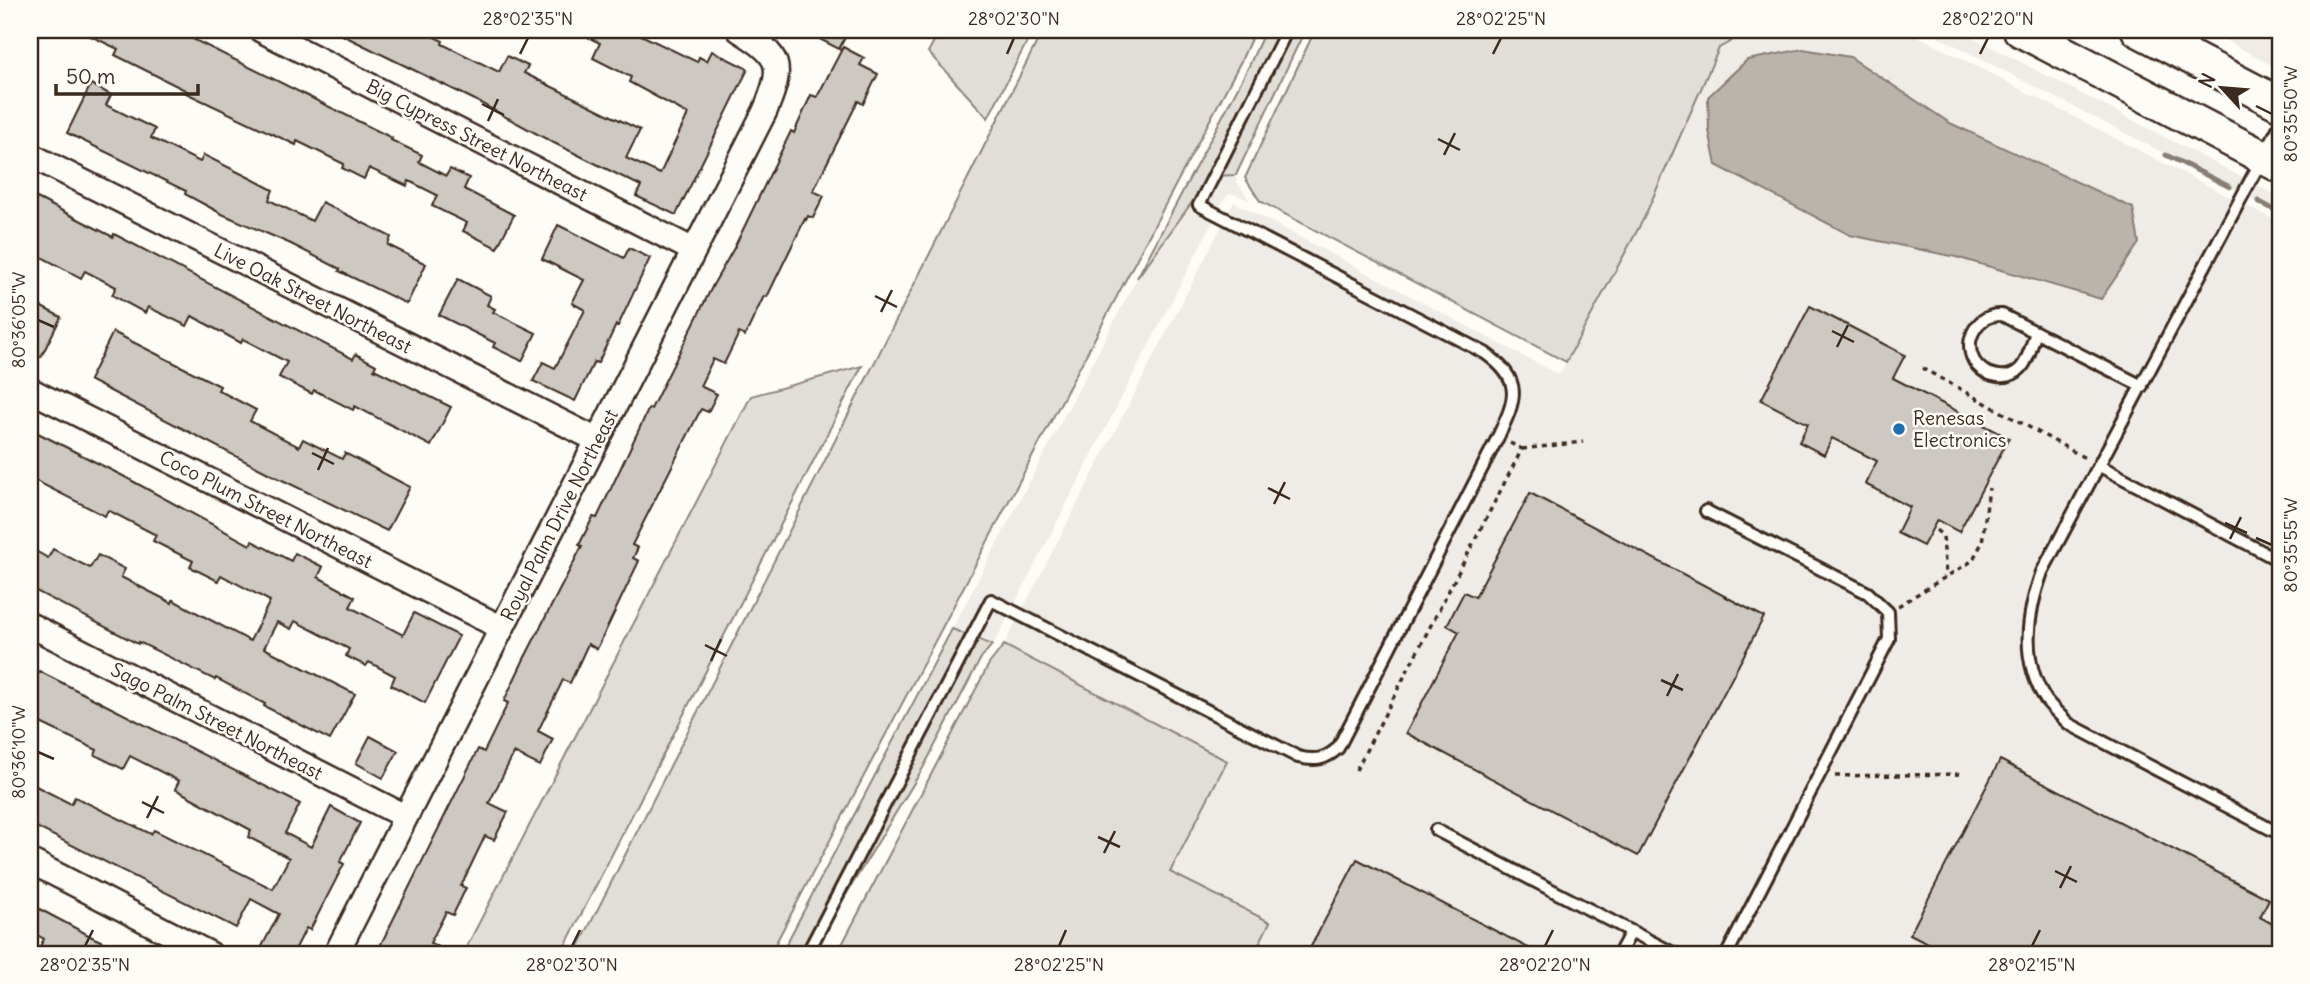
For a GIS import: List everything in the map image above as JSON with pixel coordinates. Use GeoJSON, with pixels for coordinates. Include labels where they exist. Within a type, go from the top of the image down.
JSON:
{"type":"FeatureCollection","features":[{"type":"Feature","properties":{"kind":"main road"},"geometry":{"type":"LineString","coordinates":[[2020,30],[2272,162]]}},
{"type":"Feature","properties":{"kind":"main road"},"geometry":{"type":"LineString","coordinates":[[2138,30],[2280,104]]}},
{"type":"Feature","properties":{"kind":"street","name":"Big Cypress Street Northeast"},"geometry":{"type":"LineString","coordinates":[[261,30],[693,250]]}},
{"type":"Feature","properties":{"kind":"street","name":"Royal Palm Drive Northeast"},"geometry":{"type":"LineString","coordinates":[[335,954],[765,111],[778,73],[773,57],[758,42],[739,30]]}},
{"type":"Feature","properties":{"kind":"street","name":"Live Oak Street Northeast"},"geometry":{"type":"LineString","coordinates":[[30,155],[597,440]]}},
{"type":"Feature","properties":{"kind":"street","name":"Coco Plum Street Northeast"},"geometry":{"type":"LineString","coordinates":[[30,390],[502,628]]}},
{"type":"Feature","properties":{"kind":"street","name":"Sago Palm Street Northeast"},"geometry":{"type":"LineString","coordinates":[[30,625],[404,816]]}},
{"type":"Feature","properties":{"kind":"street"},"geometry":{"type":"LineString","coordinates":[[30,862],[210,954]]}},
{"type":"Feature","properties":{"kind":"lane"},"geometry":{"type":"LineString","coordinates":[[807,954],[991,600],[1298,757],[1322,759],[1338,748],[1512,410],[1514,400],[1510,381],[1497,361],[1485,353],[1199,205],[1287,30]]}},
{"type":"Feature","properties":{"kind":"lane"},"geometry":{"type":"LineString","coordinates":[[2280,125],[2272,162],[2142,386],[2042,572],[2032,601],[2027,631],[2034,672],[2046,700],[2068,724],[2280,834]]}},
{"type":"Feature","properties":{"kind":"lane"},"geometry":{"type":"LineString","coordinates":[[2036,332],[2021,368],[2008,377],[1996,377],[1975,361],[1971,347],[1972,337],[1982,319],[1993,314],[2002,315],[2013,318],[2142,386]]}},
{"type":"Feature","properties":{"kind":"lane"},"geometry":{"type":"LineString","coordinates":[[2099,466],[2280,561]]}},
{"type":"Feature","properties":{"kind":"lane"},"geometry":{"type":"LineString","coordinates":[[1706,511],[1868,593],[1888,612],[1889,639],[1727,954]]}},
{"type":"Feature","properties":{"kind":"lane"},"geometry":{"type":"LineString","coordinates":[[1436,830],[1675,954]]}},
{"type":"Feature","properties":{"kind":"lane"},"geometry":{"type":"LineString","coordinates":[[1619,954],[1631,932]]}},
{"type":"Feature","properties":{"kind":"path"},"geometry":{"type":"LineString","coordinates":[[1922,368],[2099,466]]}},
{"type":"Feature","properties":{"kind":"path"},"geometry":{"type":"LineString","coordinates":[[1498,437],[1522,449],[1583,442]]}},
{"type":"Feature","properties":{"kind":"path"},"geometry":{"type":"LineString","coordinates":[[1356,770],[1522,449]]}},
{"type":"Feature","properties":{"kind":"path"},"geometry":{"type":"LineString","coordinates":[[1888,612],[1972,561],[1982,542],[1989,488]]}},
{"type":"Feature","properties":{"kind":"path"},"geometry":{"type":"LineString","coordinates":[[1936,530],[1943,536],[1946,577]]}},
{"type":"Feature","properties":{"kind":"path"},"geometry":{"type":"LineString","coordinates":[[1819,776],[1965,774]]}},
{"type":"Feature","properties":{"kind":"shaded area"},"geometry":{"type":"Polygon","coordinates":[[[940,30],[1033,30],[988,118],[928,52],[940,30]]]}},
{"type":"Feature","properties":{"kind":"shaded area"},"geometry":{"type":"Polygon","coordinates":[[[1043,30],[1255,30],[770,954],[575,954],[1043,30]]]}},
{"type":"Feature","properties":{"kind":"shaded area"},"geometry":{"type":"Polygon","coordinates":[[[1265,30],[1305,30],[1236,175],[1211,176],[1137,278],[1249,66],[1265,30]]]}},
{"type":"Feature","properties":{"kind":"shaded area"},"geometry":{"type":"Polygon","coordinates":[[[1315,30],[1751,30],[1719,48],[1644,218],[1566,362],[1260,201],[1245,178],[1315,30]]]}},
{"type":"Feature","properties":{"kind":"shaded area"},"geometry":{"type":"Polygon","coordinates":[[[1751,30],[1906,30],[2280,223],[2280,954],[1254,954],[1270,922],[1170,873],[1004,645],[1234,202],[1559,375],[1644,218],[1719,48],[1751,30]]]}},
{"type":"Feature","properties":{"kind":"shaded area"},"geometry":{"type":"Polygon","coordinates":[[[1925,30],[1959,30],[2280,197],[2280,213],[1925,30]]]}},
{"type":"Feature","properties":{"kind":"shaded area"},"geometry":{"type":"Polygon","coordinates":[[[2207,30],[2280,30],[2280,70],[2207,30]]]}},
{"type":"Feature","properties":{"kind":"shaded area"},"geometry":{"type":"Polygon","coordinates":[[[1803,49],[1850,57],[1950,123],[2133,208],[2139,243],[2101,299],[1956,257],[1850,235],[1716,165],[1709,131],[1708,97],[1747,60],[1803,49]]]}},
{"type":"Feature","properties":{"kind":"shaded area"},"geometry":{"type":"Polygon","coordinates":[[[1211,175],[1236,175],[1237,182],[1250,201],[1235,194],[1229,194],[1225,198],[996,640],[992,645],[952,629],[1137,278],[1211,175]]]}},
{"type":"Feature","properties":{"kind":"shaded area"},"geometry":{"type":"Polygon","coordinates":[[[862,366],[561,954],[463,954],[751,396],[862,366]]]}},
{"type":"Feature","properties":{"kind":"shaded area"},"geometry":{"type":"Polygon","coordinates":[[[952,629],[992,645],[981,658],[923,768],[810,954],[781,954],[952,629]]]}},
{"type":"Feature","properties":{"kind":"shaded area"},"geometry":{"type":"Polygon","coordinates":[[[1004,645],[1227,761],[1170,872],[1270,922],[1254,954],[837,954],[989,664],[1004,645]]]}},
{"type":"Feature","properties":{"kind":"building"},"geometry":{"type":"Polygon","coordinates":[[[78,30],[175,30],[392,138],[391,140],[422,155],[419,162],[446,176],[450,169],[469,178],[464,189],[514,215],[497,248],[463,231],[467,223],[432,206],[437,195],[409,181],[407,186],[369,168],[364,179],[342,168],[344,164],[297,141],[296,145],[186,93],[187,91],[115,55],[118,49],[78,30]]]}},
{"type":"Feature","properties":{"kind":"building"},"geometry":{"type":"Polygon","coordinates":[[[332,30],[420,30],[499,72],[507,56],[528,66],[524,73],[640,130],[626,158],[660,174],[688,114],[629,82],[631,77],[593,58],[600,43],[573,30],[643,30],[641,35],[697,62],[699,57],[707,61],[712,51],[748,69],[676,215],[636,196],[641,186],[332,30]]]}},
{"type":"Feature","properties":{"kind":"building"},"geometry":{"type":"Polygon","coordinates":[[[802,30],[849,30],[839,49],[802,30]]]}},
{"type":"Feature","properties":{"kind":"building"},"geometry":{"type":"Polygon","coordinates":[[[843,47],[864,58],[860,65],[878,74],[863,104],[858,101],[813,191],[824,196],[813,218],[808,216],[805,219],[745,336],[739,333],[724,364],[713,359],[700,386],[717,394],[708,412],[701,409],[632,545],[638,548],[633,558],[639,561],[597,649],[588,644],[570,683],[563,680],[538,731],[553,739],[540,766],[514,753],[489,803],[508,812],[494,840],[485,836],[461,886],[466,888],[453,915],[446,912],[430,943],[452,954],[376,954],[478,749],[484,752],[508,703],[504,701],[523,661],[582,546],[579,545],[593,517],[597,518],[649,408],[651,409],[734,248],[791,131],[794,133],[811,95],[817,97],[843,47]]]}},
{"type":"Feature","properties":{"kind":"building"},"geometry":{"type":"Polygon","coordinates":[[[91,84],[111,95],[106,105],[155,129],[151,138],[200,162],[204,155],[273,190],[269,200],[312,221],[322,202],[391,237],[388,245],[426,264],[407,304],[291,244],[222,214],[185,194],[186,191],[67,133],[91,84]]]}},
{"type":"Feature","properties":{"kind":"building"},"geometry":{"type":"Polygon","coordinates":[[[37,198],[113,237],[114,234],[353,359],[356,354],[376,365],[374,369],[451,407],[431,446],[355,406],[353,410],[314,390],[312,394],[279,377],[287,362],[243,339],[241,343],[192,316],[187,326],[148,307],[145,313],[112,295],[116,287],[85,271],[81,278],[30,251],[30,211],[37,198]]]}},
{"type":"Feature","properties":{"kind":"building"},"geometry":{"type":"Polygon","coordinates":[[[558,225],[624,258],[629,248],[650,258],[618,326],[616,325],[598,363],[594,362],[575,401],[533,381],[543,362],[555,368],[585,310],[572,303],[584,280],[542,259],[558,225]]]}},
{"type":"Feature","properties":{"kind":"building"},"geometry":{"type":"Polygon","coordinates":[[[458,279],[491,296],[487,305],[495,309],[493,312],[536,333],[522,361],[493,347],[495,343],[439,315],[458,279]]]}},
{"type":"Feature","properties":{"kind":"building"},"geometry":{"type":"Polygon","coordinates":[[[30,301],[61,317],[41,357],[30,352],[30,301]]]}},
{"type":"Feature","properties":{"kind":"building","name":"Renesas Electronics"},"geometry":{"type":"Polygon","coordinates":[[[1810,306],[1905,355],[1893,378],[2009,438],[1959,532],[1937,520],[1923,546],[1897,533],[1910,507],[1865,484],[1877,461],[1832,438],[1824,455],[1799,442],[1808,424],[1761,400],[1810,306]]]}},
{"type":"Feature","properties":{"kind":"building"},"geometry":{"type":"Polygon","coordinates":[[[113,332],[220,386],[218,390],[256,410],[250,421],[299,447],[303,439],[342,459],[345,453],[410,487],[387,531],[89,380],[113,332]]]}},
{"type":"Feature","properties":{"kind":"building"},"geometry":{"type":"Polygon","coordinates":[[[30,429],[250,545],[252,541],[291,561],[295,553],[323,567],[318,577],[355,597],[350,607],[403,635],[414,613],[459,636],[425,703],[391,685],[395,676],[369,662],[366,666],[346,656],[349,649],[295,621],[291,629],[277,622],[264,648],[355,694],[330,740],[216,678],[215,680],[139,642],[138,644],[30,588],[30,548],[48,558],[53,549],[90,568],[98,555],[125,569],[121,577],[172,603],[173,600],[250,641],[270,601],[221,575],[218,581],[190,567],[193,561],[153,541],[156,535],[108,510],[105,516],[30,478],[30,429]]]}},
{"type":"Feature","properties":{"kind":"building"},"geometry":{"type":"Polygon","coordinates":[[[1530,493],[1764,617],[1638,856],[1406,733],[1459,632],[1447,625],[1464,592],[1475,597],[1530,493]]]}},
{"type":"Feature","properties":{"kind":"building"},"geometry":{"type":"Polygon","coordinates":[[[39,671],[300,804],[285,833],[311,847],[331,807],[360,823],[340,862],[344,864],[310,930],[306,928],[293,954],[258,954],[279,914],[251,899],[236,928],[30,824],[30,783],[71,804],[75,797],[151,834],[154,830],[273,889],[289,858],[248,837],[251,830],[175,789],[179,781],[130,756],[123,769],[95,755],[97,750],[30,718],[30,690],[39,671]]]}},
{"type":"Feature","properties":{"kind":"building"},"geometry":{"type":"Polygon","coordinates":[[[370,736],[398,751],[383,778],[356,763],[370,736]]]}},
{"type":"Feature","properties":{"kind":"building"},"geometry":{"type":"Polygon","coordinates":[[[2000,760],[2269,899],[2260,917],[2280,928],[2280,954],[1949,954],[1910,934],[2000,760]]]}},
{"type":"Feature","properties":{"kind":"building"},"geometry":{"type":"Polygon","coordinates":[[[1357,859],[1540,954],[1307,954],[1357,859]]]}},
{"type":"Feature","properties":{"kind":"building"},"geometry":{"type":"Polygon","coordinates":[[[30,904],[130,954],[36,954],[44,939],[30,931],[30,904]]]}},
{"type":"Feature","properties":{"kind":"waterway"},"geometry":{"type":"LineString","coordinates":[[2166,155],[2230,187]]}},
{"type":"Feature","properties":{"kind":"waterway"},"geometry":{"type":"LineString","coordinates":[[2258,201],[2280,213]]}},
{"type":"Feature","properties":{"kind":"place","name":"Renesas Electronics"},"geometry":{"type":"Point","coordinates":[1899,429]}}]}
